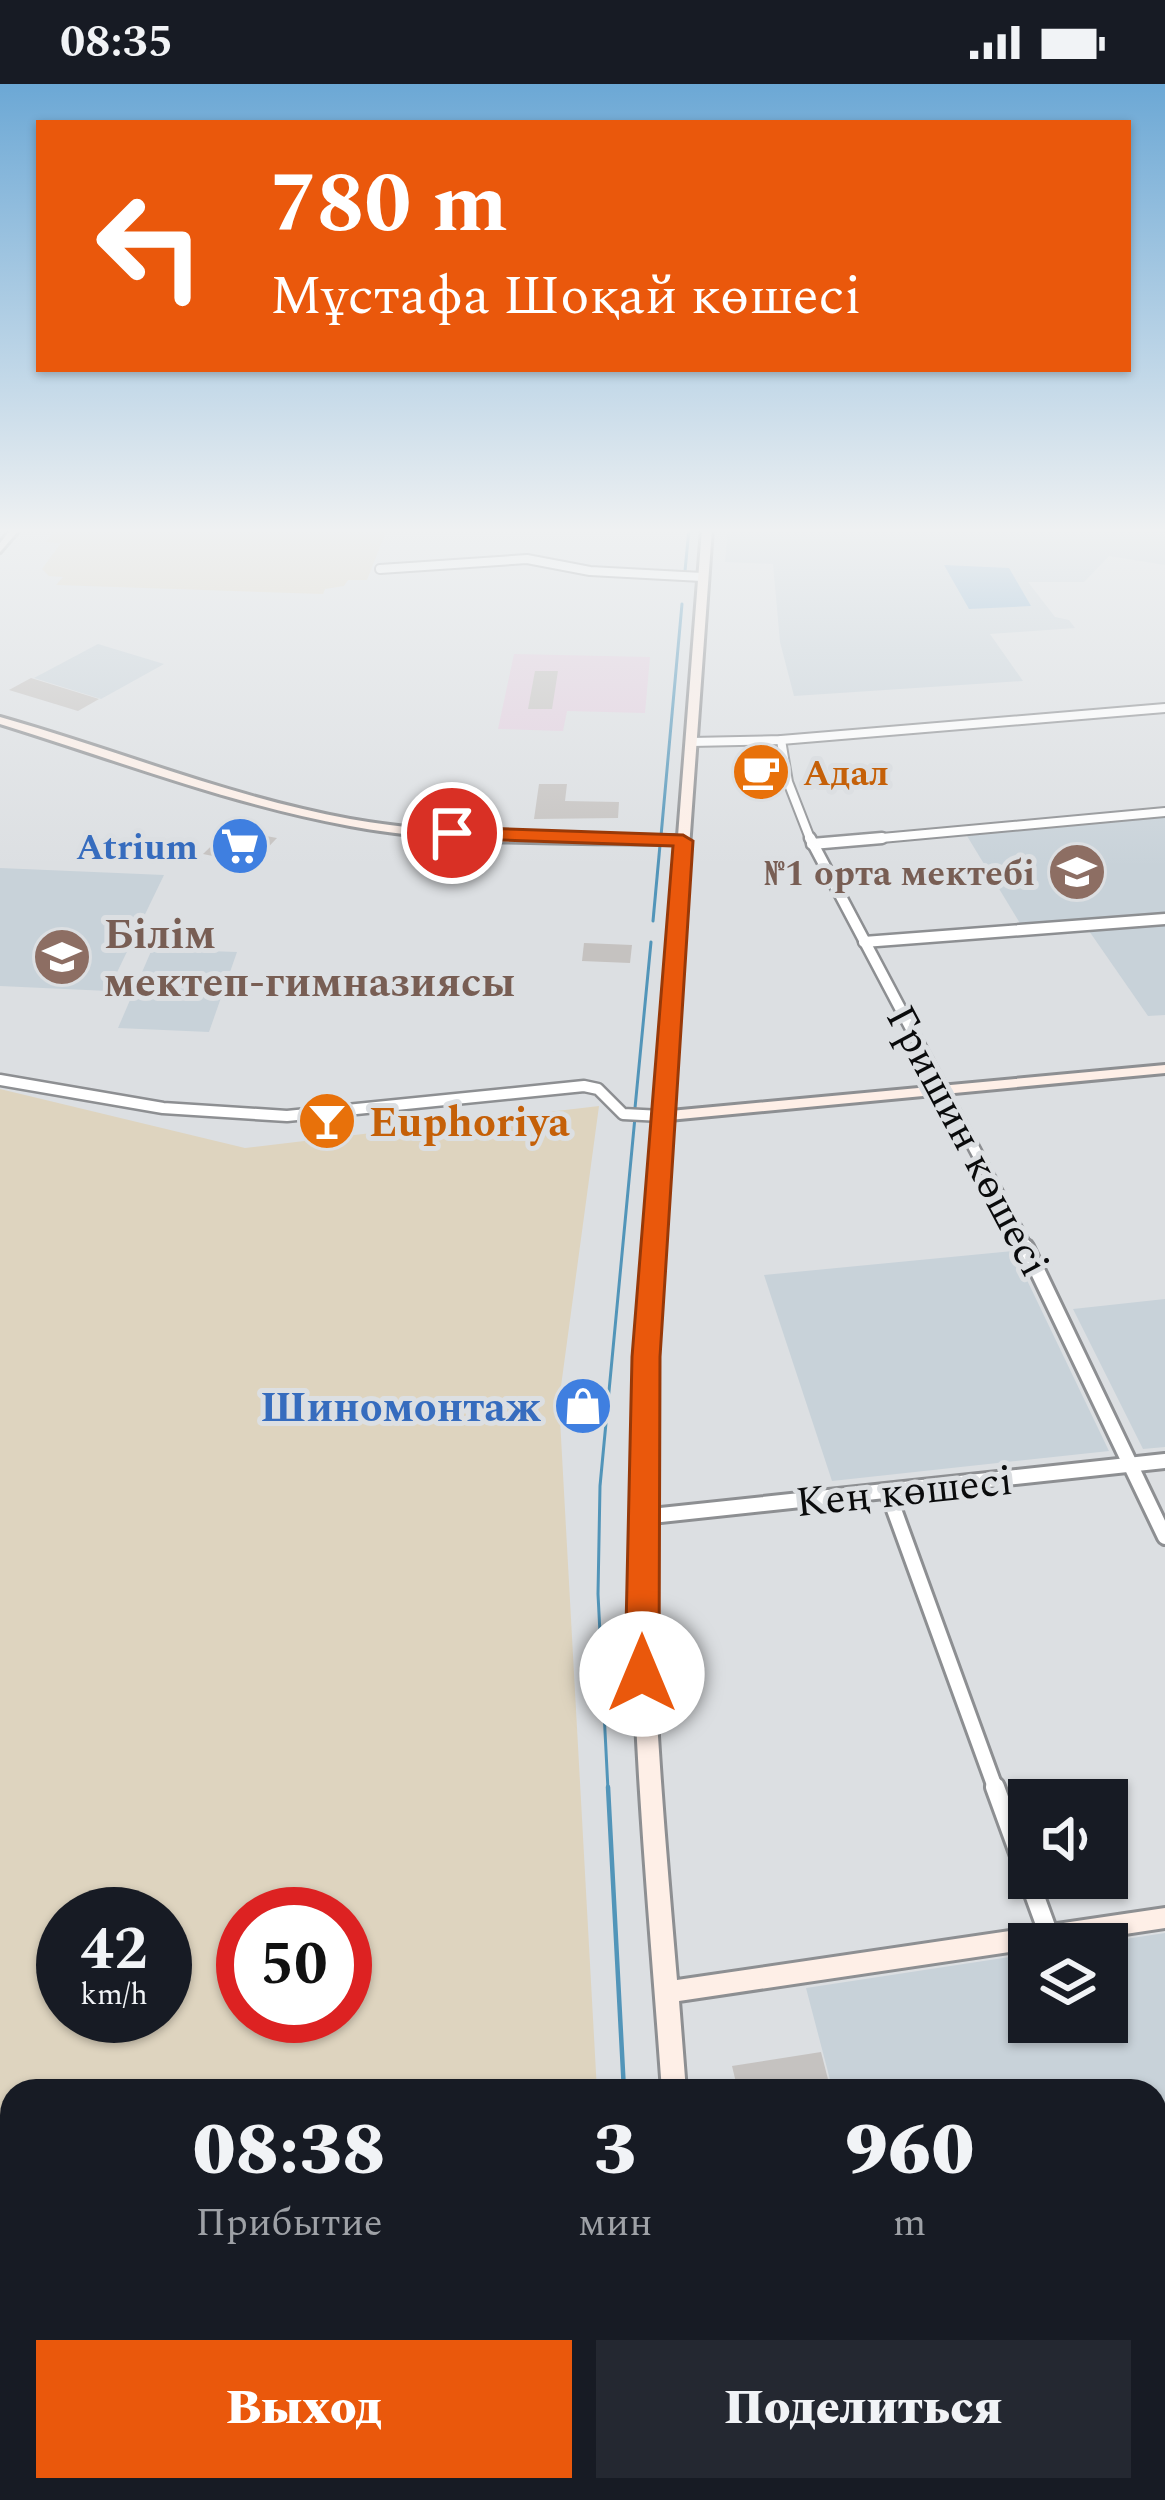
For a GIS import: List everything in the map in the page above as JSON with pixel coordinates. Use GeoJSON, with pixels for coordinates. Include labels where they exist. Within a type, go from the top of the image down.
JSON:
{"type":"FeatureCollection","features":[{"type":"Feature","properties":{"kind":"main road"},"geometry":{"type":"LineString","coordinates":[[673,2079],[642,1674],[642,1517],[654,1116],[698,642]]}},
{"type":"Feature","properties":{"kind":"main road"},"geometry":{"type":"LineString","coordinates":[[0,720],[263,801],[353,823],[452,833],[683,841]]}},
{"type":"Feature","properties":{"kind":"main road"},"geometry":{"type":"LineString","coordinates":[[654,1116],[1165,1069]]}},
{"type":"Feature","properties":{"kind":"main road"},"geometry":{"type":"LineString","coordinates":[[1128,1923],[1165,1918]]}},
{"type":"Feature","properties":{"kind":"main road"},"geometry":{"type":"LineString","coordinates":[[666,1992],[1008,1941]]}},
{"type":"Feature","properties":{"kind":"street"},"geometry":{"type":"LineString","coordinates":[[692,742],[781,740],[1165,709]]}},
{"type":"Feature","properties":{"kind":"street","name":"Гришин көшесі"},"geometry":{"type":"LineString","coordinates":[[781,740],[788,782],[812,844],[1054,1299],[1165,1537]]}},
{"type":"Feature","properties":{"kind":"street"},"geometry":{"type":"LineString","coordinates":[[812,844],[1165,812]]}},
{"type":"Feature","properties":{"kind":"street"},"geometry":{"type":"LineString","coordinates":[[864,942],[1165,919]]}},
{"type":"Feature","properties":{"kind":"street"},"geometry":{"type":"LineString","coordinates":[[0,1080],[90,1097],[196,1109],[323,1114],[584,1087],[598,1089],[613,1108],[631,1116],[654,1116]]}},
{"type":"Feature","properties":{"kind":"street","name":"Кең көшесі"},"geometry":{"type":"LineString","coordinates":[[642,1517],[1165,1461]]}},
{"type":"Feature","properties":{"kind":"street"},"geometry":{"type":"LineString","coordinates":[[888,1493],[1044,1923]]}},
{"type":"Feature","properties":{"kind":"shaded area"},"geometry":{"type":"Polygon","coordinates":[[[780,642],[995,642],[1023,681],[794,696],[780,642]]]}},
{"type":"Feature","properties":{"kind":"shaded area"},"geometry":{"type":"Polygon","coordinates":[[[98,644],[164,664],[101,699],[34,678],[98,644]]]}},
{"type":"Feature","properties":{"kind":"shaded area"},"geometry":{"type":"Polygon","coordinates":[[[514,654],[650,657],[645,713],[567,711],[563,731],[498,729],[514,654]]]}},
{"type":"Feature","properties":{"kind":"shaded area","name":"№1 орта мектебі"},"geometry":{"type":"Polygon","coordinates":[[[1165,815],[1165,913],[1021,925],[964,831],[1165,815]]]}},
{"type":"Feature","properties":{"kind":"shaded area","name":"Білім мектеп-гимназиясы"},"geometry":{"type":"Polygon","coordinates":[[[0,868],[164,875],[108,991],[0,986],[0,868]]]}},
{"type":"Feature","properties":{"kind":"shaded area"},"geometry":{"type":"Polygon","coordinates":[[[1165,922],[1165,1015],[1148,1016],[1087,928],[1165,922]]]}},
{"type":"Feature","properties":{"kind":"shaded area"},"geometry":{"type":"Polygon","coordinates":[[[152,949],[237,952],[209,1032],[118,1028],[152,949]]]}},
{"type":"Feature","properties":{"kind":"shaded area"},"geometry":{"type":"Polygon","coordinates":[[[0,1089],[245,1148],[599,1106],[559,1401],[596,2079],[0,2079],[0,1089]]]}},
{"type":"Feature","properties":{"kind":"shaded area"},"geometry":{"type":"Polygon","coordinates":[[[1013,1251],[1109,1451],[832,1481],[764,1275],[1013,1251]]]}},
{"type":"Feature","properties":{"kind":"shaded area"},"geometry":{"type":"Polygon","coordinates":[[[1165,1299],[1165,1447],[1143,1449],[1073,1309],[1165,1299]]]}},
{"type":"Feature","properties":{"kind":"shaded area"},"geometry":{"type":"Polygon","coordinates":[[[1165,1933],[1165,2079],[830,2079],[806,1988],[1008,1957],[1008,2043],[1128,2043],[1128,1939],[1165,1933]]]}},
{"type":"Feature","properties":{"kind":"building"},"geometry":{"type":"Polygon","coordinates":[[[535,671],[558,671],[552,709],[528,709],[535,671]]]}},
{"type":"Feature","properties":{"kind":"building"},"geometry":{"type":"Polygon","coordinates":[[[31,678],[99,699],[78,711],[9,690],[31,678]]]}},
{"type":"Feature","properties":{"kind":"building"},"geometry":{"type":"Polygon","coordinates":[[[539,784],[567,784],[565,801],[619,802],[618,818],[534,819],[539,784]]]}},
{"type":"Feature","properties":{"kind":"building","name":"Atrium"},"geometry":{"type":"Polygon","coordinates":[[[229,829],[277,838],[252,864],[203,854],[229,829]]]}},
{"type":"Feature","properties":{"kind":"building"},"geometry":{"type":"Polygon","coordinates":[[[584,943],[632,945],[630,963],[582,961],[584,943]]]}},
{"type":"Feature","properties":{"kind":"building"},"geometry":{"type":"Polygon","coordinates":[[[821,2052],[828,2079],[735,2079],[732,2066],[821,2052]]]}},
{"type":"Feature","properties":{"kind":"waterway"},"geometry":{"type":"LineString","coordinates":[[661,836],[679,642]]}},
{"type":"Feature","properties":{"kind":"waterway"},"geometry":{"type":"LineString","coordinates":[[653,921],[660,845]]}},
{"type":"Feature","properties":{"kind":"waterway"},"geometry":{"type":"LineString","coordinates":[[635,1108],[651,942]]}},
{"type":"Feature","properties":{"kind":"waterway"},"geometry":{"type":"LineString","coordinates":[[608,1790],[598,1594],[600,1486],[635,1117]]}},
{"type":"Feature","properties":{"kind":"waterway"},"geometry":{"type":"LineString","coordinates":[[608,1787],[623,2079]]}},
{"type":"Feature","properties":{"kind":"place","name":"Адал"},"geometry":{"type":"Point","coordinates":[761,772]}},
{"type":"Feature","properties":{"kind":"place","name":"Atrium"},"geometry":{"type":"Point","coordinates":[240,846]}},
{"type":"Feature","properties":{"kind":"place","name":"№1 орта мектебі"},"geometry":{"type":"Point","coordinates":[1077,872]}},
{"type":"Feature","properties":{"kind":"place","name":"Білім мектеп-гимназиясы"},"geometry":{"type":"Point","coordinates":[62,957]}},
{"type":"Feature","properties":{"kind":"place","name":"Euphoriya"},"geometry":{"type":"Point","coordinates":[327,1121]}},
{"type":"Feature","properties":{"kind":"place","name":"Шиномонтаж"},"geometry":{"type":"Point","coordinates":[583,1406]}},
{"type":"Feature","properties":{"kind":"route"},"geometry":{"type":"LineString","coordinates":[[452,833],[683,841],[646,1357],[642,1674]]}}]}
